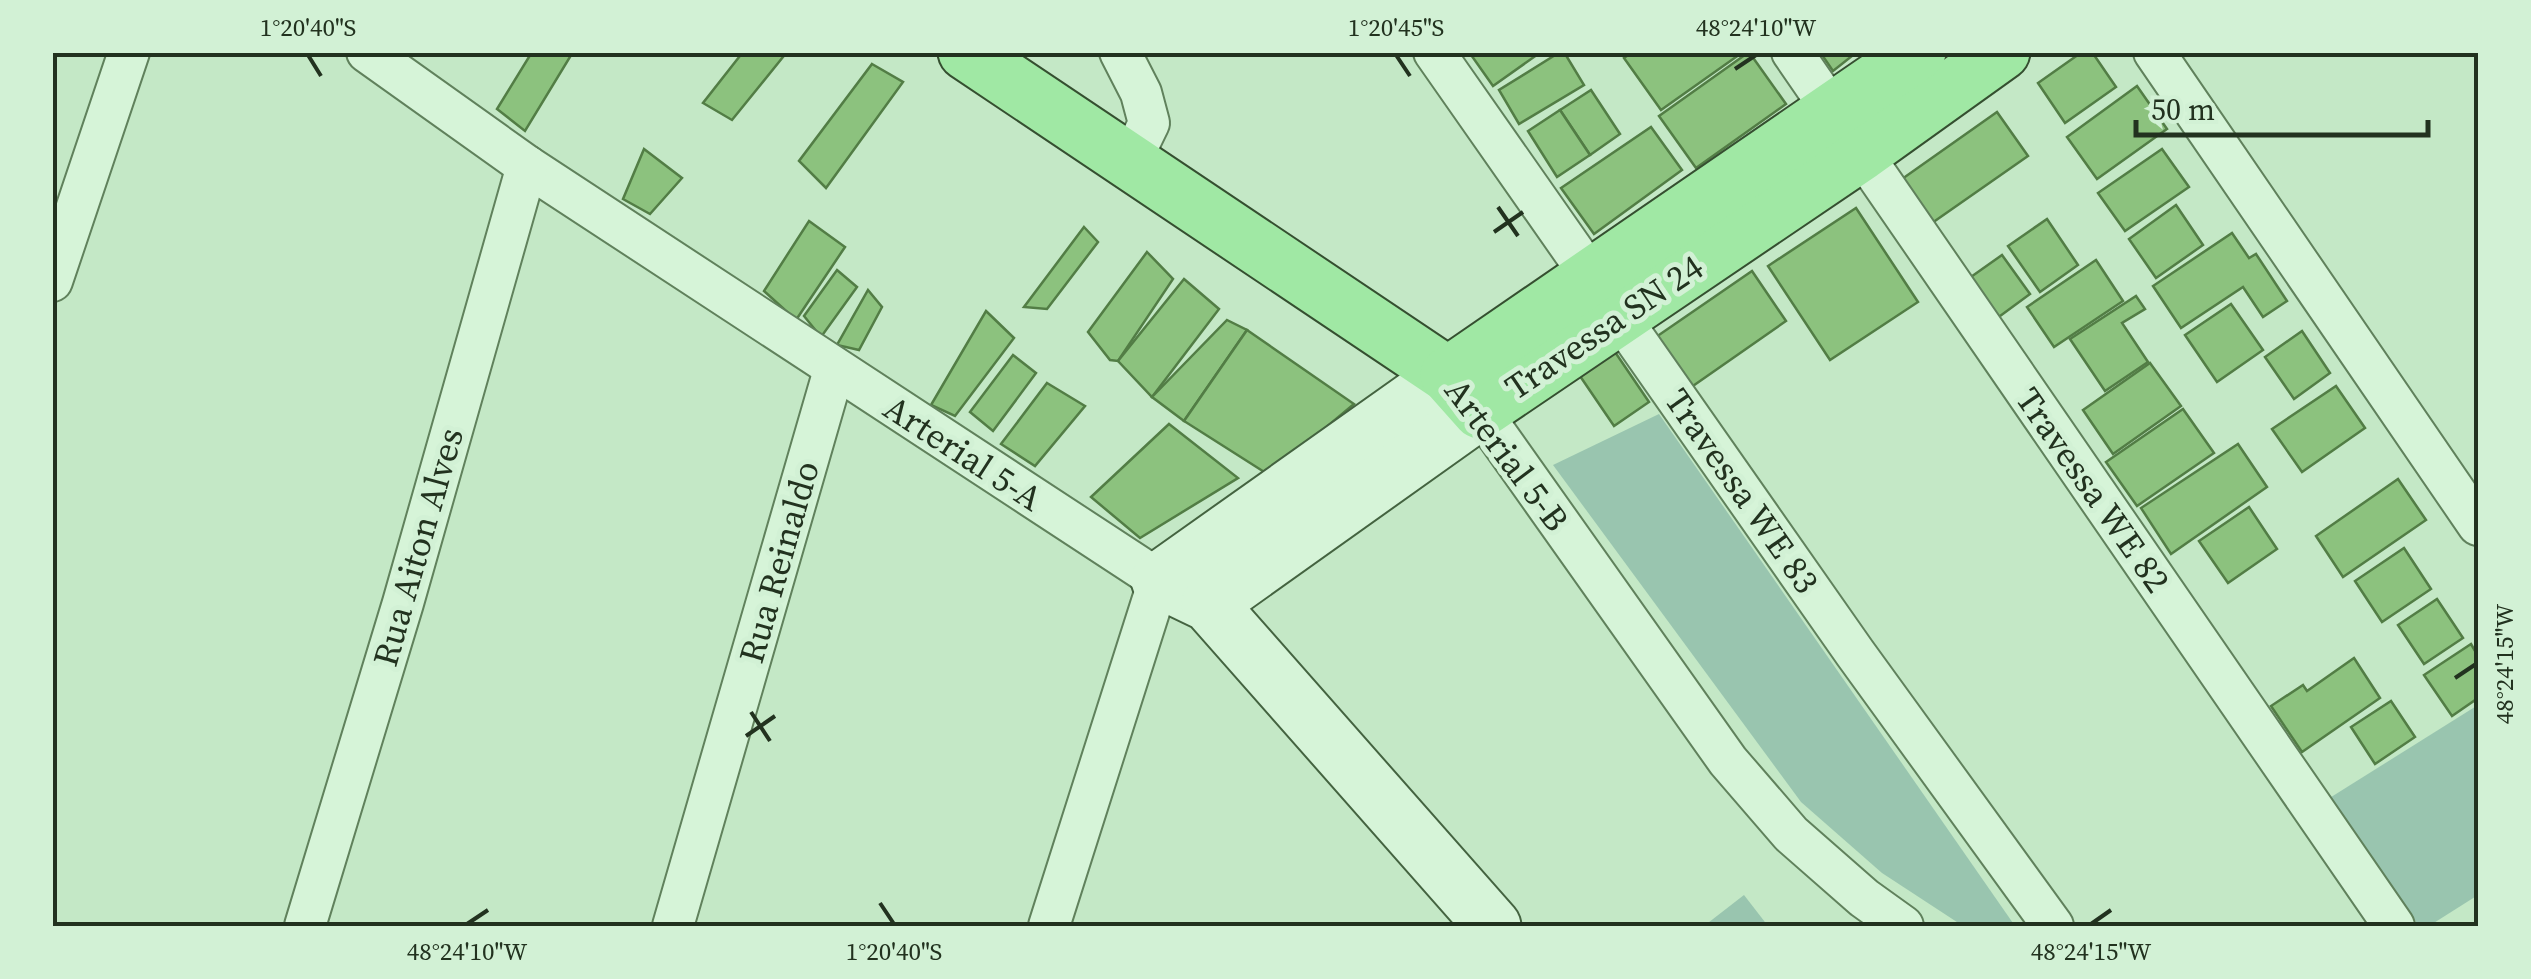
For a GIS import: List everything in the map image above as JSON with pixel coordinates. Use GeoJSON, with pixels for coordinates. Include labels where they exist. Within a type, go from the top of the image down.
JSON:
{"type":"FeatureCollection","features":[{"type":"Feature","properties":{"kind":"main road","name":"Arterial 5-B"},"geometry":{"type":"LineString","coordinates":[[966,52],[1131,160],[1464,392]]}},
{"type":"Feature","properties":{"kind":"main road","name":"Travessa SN 24"},"geometry":{"type":"LineString","coordinates":[[1847,132],[1918,52]]}},
{"type":"Feature","properties":{"kind":"main road","name":"Travessa SN 24"},"geometry":{"type":"LineString","coordinates":[[1159,580],[1464,392],[1847,132],[2002,52]]}},
{"type":"Feature","properties":{"kind":"main road","name":"Travessa SN 24"},"geometry":{"type":"LineString","coordinates":[[1208,604],[1464,392]]}},
{"type":"Feature","properties":{"kind":"main road","name":"Arterial 5-A"},"geometry":{"type":"LineString","coordinates":[[1159,580],[1208,604],[1467,914]]}},
{"type":"Feature","properties":{"kind":"street"},"geometry":{"type":"LineString","coordinates":[[53,278],[129,52]]}},
{"type":"Feature","properties":{"kind":"street","name":"Arterial 5-A"},"geometry":{"type":"LineString","coordinates":[[367,52],[527,166],[1159,580]]}},
{"type":"Feature","properties":{"kind":"street"},"geometry":{"type":"LineString","coordinates":[[1120,52],[1141,93],[1149,123],[1131,160]]}},
{"type":"Feature","properties":{"kind":"street","name":"Travessa WE 83"},"geometry":{"type":"LineString","coordinates":[[1434,52],[1855,653],[2053,926]]}},
{"type":"Feature","properties":{"kind":"street","name":"Travessa WE 82"},"geometry":{"type":"LineString","coordinates":[[1792,52],[2394,926]]}},
{"type":"Feature","properties":{"kind":"street"},"geometry":{"type":"LineString","coordinates":[[2154,52],[2478,525]]}},
{"type":"Feature","properties":{"kind":"street","name":"Rua Aiton Alves"},"geometry":{"type":"LineString","coordinates":[[305,926],[403,603],[527,166]]}},
{"type":"Feature","properties":{"kind":"street","name":"Rua Reinaldo"},"geometry":{"type":"LineString","coordinates":[[674,926],[834,370]]}},
{"type":"Feature","properties":{"kind":"street","name":"Arterial 5-B"},"geometry":{"type":"LineString","coordinates":[[1464,392],[1728,760],[1791,834],[1864,898],[1903,926]]}},
{"type":"Feature","properties":{"kind":"street"},"geometry":{"type":"LineString","coordinates":[[1049,926],[1159,580]]}},
{"type":"Feature","properties":{"kind":"green space"},"geometry":{"type":"Polygon","coordinates":[[[1659,414],[2015,926],[1963,926],[1882,873],[1801,802],[1553,465],[1659,414]]]}},
{"type":"Feature","properties":{"kind":"green space"},"geometry":{"type":"Polygon","coordinates":[[[2478,705],[2478,895],[2429,926],[2419,926],[2328,799],[2478,705]]]}},
{"type":"Feature","properties":{"kind":"green space"},"geometry":{"type":"Polygon","coordinates":[[[1744,895],[1768,926],[1704,926],[1744,895]]]}},
{"type":"Feature","properties":{"kind":"building"},"geometry":{"type":"Polygon","coordinates":[[[532,52],[573,52],[525,131],[497,109],[532,52]]]}},
{"type":"Feature","properties":{"kind":"building"},"geometry":{"type":"Polygon","coordinates":[[[743,52],[787,52],[732,120],[703,103],[743,52]]]}},
{"type":"Feature","properties":{"kind":"building"},"geometry":{"type":"Polygon","coordinates":[[[1469,52],[1541,52],[1493,86],[1469,52]]]}},
{"type":"Feature","properties":{"kind":"building"},"geometry":{"type":"Polygon","coordinates":[[[1564,52],[1584,85],[1519,124],[1499,90],[1564,52]]]}},
{"type":"Feature","properties":{"kind":"building"},"geometry":{"type":"Polygon","coordinates":[[[1632,52],[1743,52],[1661,110],[1624,58],[1632,52]]]}},
{"type":"Feature","properties":{"kind":"building"},"geometry":{"type":"Polygon","coordinates":[[[1749,52],[1786,104],[1696,168],[1659,116],[1749,52]]]}},
{"type":"Feature","properties":{"kind":"building"},"geometry":{"type":"Polygon","coordinates":[[[1820,52],[1857,52],[1833,71],[1820,52]]]}},
{"type":"Feature","properties":{"kind":"building"},"geometry":{"type":"Polygon","coordinates":[[[2082,52],[2092,52],[2116,87],[2065,123],[2038,83],[2082,52]]]}},
{"type":"Feature","properties":{"kind":"building"},"geometry":{"type":"Polygon","coordinates":[[[872,64],[903,82],[826,188],[799,161],[872,64]]]}},
{"type":"Feature","properties":{"kind":"building"},"geometry":{"type":"Polygon","coordinates":[[[2137,86],[2167,129],[2097,179],[2067,137],[2137,86]]]}},
{"type":"Feature","properties":{"kind":"building"},"geometry":{"type":"Polygon","coordinates":[[[1591,90],[1620,134],[1590,155],[1560,110],[1591,90]]]}},
{"type":"Feature","properties":{"kind":"building"},"geometry":{"type":"Polygon","coordinates":[[[1560,110],[1590,155],[1557,177],[1528,131],[1560,110]]]}},
{"type":"Feature","properties":{"kind":"building"},"geometry":{"type":"Polygon","coordinates":[[[1997,112],[2028,156],[1932,223],[1902,179],[1997,112]]]}},
{"type":"Feature","properties":{"kind":"building"},"geometry":{"type":"Polygon","coordinates":[[[1651,127],[1682,170],[1594,234],[1561,188],[1651,127]]]}},
{"type":"Feature","properties":{"kind":"building"},"geometry":{"type":"Polygon","coordinates":[[[644,149],[682,178],[650,214],[623,199],[644,149]]]}},
{"type":"Feature","properties":{"kind":"building"},"geometry":{"type":"Polygon","coordinates":[[[2162,149],[2189,187],[2125,231],[2098,193],[2162,149]]]}},
{"type":"Feature","properties":{"kind":"building"},"geometry":{"type":"Polygon","coordinates":[[[2176,205],[2203,245],[2156,278],[2129,239],[2176,205]]]}},
{"type":"Feature","properties":{"kind":"building"},"geometry":{"type":"Polygon","coordinates":[[[1856,208],[1918,302],[1830,360],[1768,266],[1856,208]]]}},
{"type":"Feature","properties":{"kind":"building"},"geometry":{"type":"Polygon","coordinates":[[[2047,219],[2078,265],[2040,292],[2008,246],[2047,219]]]}},
{"type":"Feature","properties":{"kind":"building"},"geometry":{"type":"Polygon","coordinates":[[[809,221],[845,247],[796,320],[764,291],[809,221]]]}},
{"type":"Feature","properties":{"kind":"building"},"geometry":{"type":"Polygon","coordinates":[[[1084,227],[1098,242],[1047,309],[1024,307],[1084,227]]]}},
{"type":"Feature","properties":{"kind":"building"},"geometry":{"type":"Polygon","coordinates":[[[2232,233],[2249,258],[2256,254],[2287,301],[2263,317],[2243,287],[2181,328],[2153,286],[2232,233]]]}},
{"type":"Feature","properties":{"kind":"building"},"geometry":{"type":"Polygon","coordinates":[[[1147,252],[1173,279],[1118,361],[1110,360],[1088,332],[1147,252]]]}},
{"type":"Feature","properties":{"kind":"building"},"geometry":{"type":"Polygon","coordinates":[[[2002,255],[2030,294],[1996,319],[1968,279],[2002,255]]]}},
{"type":"Feature","properties":{"kind":"building"},"geometry":{"type":"Polygon","coordinates":[[[2096,260],[2123,301],[2054,347],[2027,307],[2096,260]]]}},
{"type":"Feature","properties":{"kind":"building"},"geometry":{"type":"Polygon","coordinates":[[[837,270],[857,287],[821,337],[804,316],[837,270]]]}},
{"type":"Feature","properties":{"kind":"building"},"geometry":{"type":"Polygon","coordinates":[[[1752,271],[1786,321],[1690,388],[1656,337],[1752,271]]]}},
{"type":"Feature","properties":{"kind":"building"},"geometry":{"type":"Polygon","coordinates":[[[1184,279],[1219,309],[1152,397],[1118,361],[1184,279]]]}},
{"type":"Feature","properties":{"kind":"building"},"geometry":{"type":"Polygon","coordinates":[[[868,290],[882,307],[859,350],[837,345],[868,290]]]}},
{"type":"Feature","properties":{"kind":"building"},"geometry":{"type":"Polygon","coordinates":[[[2136,296],[2145,309],[2122,323],[2148,362],[2105,391],[2070,339],[2136,296]]]}},
{"type":"Feature","properties":{"kind":"building"},"geometry":{"type":"Polygon","coordinates":[[[2231,304],[2263,350],[2217,382],[2185,335],[2231,304]]]}},
{"type":"Feature","properties":{"kind":"building"},"geometry":{"type":"Polygon","coordinates":[[[986,311],[1014,338],[955,416],[931,405],[986,311]]]}},
{"type":"Feature","properties":{"kind":"building"},"geometry":{"type":"Polygon","coordinates":[[[1227,320],[1247,330],[1184,421],[1152,397],[1227,320]]]}},
{"type":"Feature","properties":{"kind":"building"},"geometry":{"type":"Polygon","coordinates":[[[1247,330],[1354,404],[1269,475],[1184,421],[1247,330]]]}},
{"type":"Feature","properties":{"kind":"building"},"geometry":{"type":"Polygon","coordinates":[[[2302,331],[2330,373],[2294,399],[2265,357],[2302,331]]]}},
{"type":"Feature","properties":{"kind":"building"},"geometry":{"type":"Polygon","coordinates":[[[1615,352],[1649,402],[1614,426],[1580,376],[1615,352]]]}},
{"type":"Feature","properties":{"kind":"building"},"geometry":{"type":"Polygon","coordinates":[[[1013,355],[1036,373],[993,431],[970,412],[1013,355]]]}},
{"type":"Feature","properties":{"kind":"building"},"geometry":{"type":"Polygon","coordinates":[[[2150,363],[2181,406],[2113,454],[2083,410],[2150,363]]]}},
{"type":"Feature","properties":{"kind":"building"},"geometry":{"type":"Polygon","coordinates":[[[1047,383],[1085,406],[1035,466],[1001,444],[1047,383]]]}},
{"type":"Feature","properties":{"kind":"building"},"geometry":{"type":"Polygon","coordinates":[[[2336,386],[2365,428],[2302,472],[2272,429],[2336,386]]]}},
{"type":"Feature","properties":{"kind":"building"},"geometry":{"type":"Polygon","coordinates":[[[2183,409],[2214,453],[2137,506],[2106,462],[2183,409]]]}},
{"type":"Feature","properties":{"kind":"building"},"geometry":{"type":"Polygon","coordinates":[[[1169,424],[1238,478],[1140,538],[1091,497],[1169,424]]]}},
{"type":"Feature","properties":{"kind":"building"},"geometry":{"type":"Polygon","coordinates":[[[2238,444],[2267,487],[2171,554],[2141,508],[2238,444]]]}},
{"type":"Feature","properties":{"kind":"building"},"geometry":{"type":"Polygon","coordinates":[[[2398,479],[2426,520],[2343,577],[2316,536],[2398,479]]]}},
{"type":"Feature","properties":{"kind":"building"},"geometry":{"type":"Polygon","coordinates":[[[2249,507],[2277,549],[2228,583],[2199,541],[2249,507]]]}},
{"type":"Feature","properties":{"kind":"building"},"geometry":{"type":"Polygon","coordinates":[[[2404,548],[2431,589],[2382,622],[2355,581],[2404,548]]]}},
{"type":"Feature","properties":{"kind":"building"},"geometry":{"type":"Polygon","coordinates":[[[2437,599],[2463,638],[2424,664],[2398,625],[2437,599]]]}},
{"type":"Feature","properties":{"kind":"building"},"geometry":{"type":"Polygon","coordinates":[[[2471,644],[2478,656],[2478,698],[2452,716],[2424,675],[2471,644]]]}},
{"type":"Feature","properties":{"kind":"building"},"geometry":{"type":"Polygon","coordinates":[[[2354,658],[2380,698],[2302,752],[2271,706],[2303,685],[2307,691],[2354,658]]]}},
{"type":"Feature","properties":{"kind":"building"},"geometry":{"type":"Polygon","coordinates":[[[2391,701],[2415,737],[2375,764],[2351,727],[2391,701]]]}}]}
